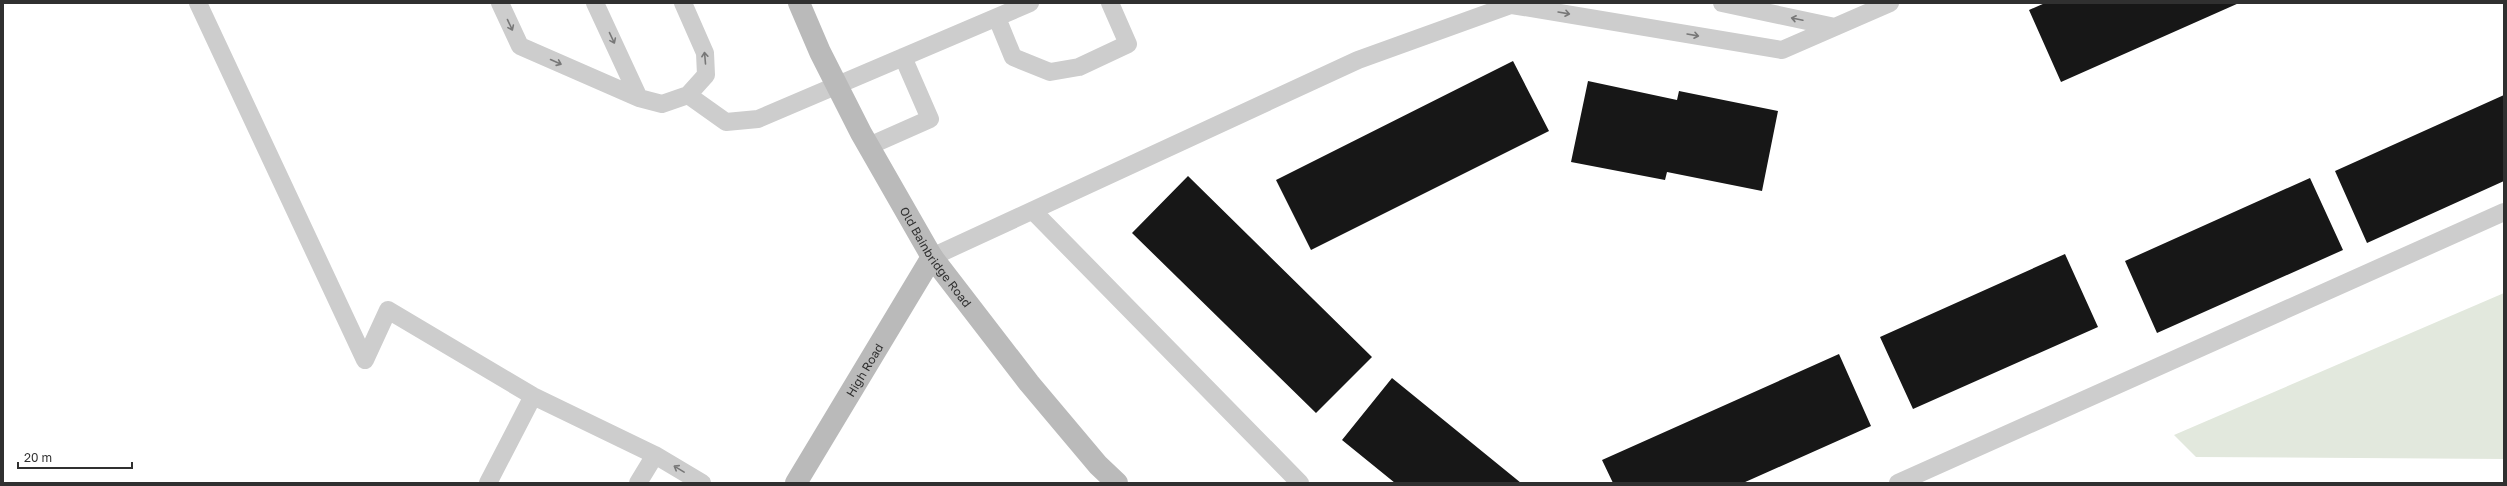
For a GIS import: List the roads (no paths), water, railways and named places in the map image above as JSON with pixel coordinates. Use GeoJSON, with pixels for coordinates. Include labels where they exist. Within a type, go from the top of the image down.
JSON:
{"type":"FeatureCollection","features":[{"type":"Feature","properties":{"kind":"main road","name":"Old Bainbridge Road"},"geometry":{"type":"LineString","coordinates":[[799,3],[836,85],[932,257],[1029,383],[1098,465],[1117,483]]}},
{"type":"Feature","properties":{"kind":"main road","name":"High Road"},"geometry":{"type":"LineString","coordinates":[[796,483],[932,257]]}},
{"type":"Feature","properties":{"kind":"lane"},"geometry":{"type":"LineString","coordinates":[[198,3],[365,360],[388,310],[534,396],[655,455],[702,483]]}},
{"type":"Feature","properties":{"kind":"lane"},"geometry":{"type":"LineString","coordinates":[[500,3],[520,46],[639,98],[662,104],[688,95],[706,75],[705,53],[682,3]]}},
{"type":"Feature","properties":{"kind":"lane"},"geometry":{"type":"LineString","coordinates":[[595,3],[639,98]]}},
{"type":"Feature","properties":{"kind":"lane"},"geometry":{"type":"LineString","coordinates":[[688,95],[726,122],[758,119],[1030,3]]}},
{"type":"Feature","properties":{"kind":"lane"},"geometry":{"type":"LineString","coordinates":[[997,18],[1013,57],[1050,72],[1079,67],[1128,44],[1110,3]]}},
{"type":"Feature","properties":{"kind":"lane"},"geometry":{"type":"LineString","coordinates":[[1722,3],[1835,27]]}},
{"type":"Feature","properties":{"kind":"lane"},"geometry":{"type":"LineString","coordinates":[[932,257],[1358,60],[1514,4],[1782,50],[1890,3]]}},
{"type":"Feature","properties":{"kind":"lane"},"geometry":{"type":"LineString","coordinates":[[869,146],[930,119],[904,57]]}},
{"type":"Feature","properties":{"kind":"lane"},"geometry":{"type":"LineString","coordinates":[[1033,211],[1300,483]]}},
{"type":"Feature","properties":{"kind":"lane"},"geometry":{"type":"LineString","coordinates":[[1898,483],[2504,212]]}},
{"type":"Feature","properties":{"kind":"lane"},"geometry":{"type":"LineString","coordinates":[[488,483],[534,396]]}},
{"type":"Feature","properties":{"kind":"lane"},"geometry":{"type":"LineString","coordinates":[[638,483],[655,455]]}}]}
